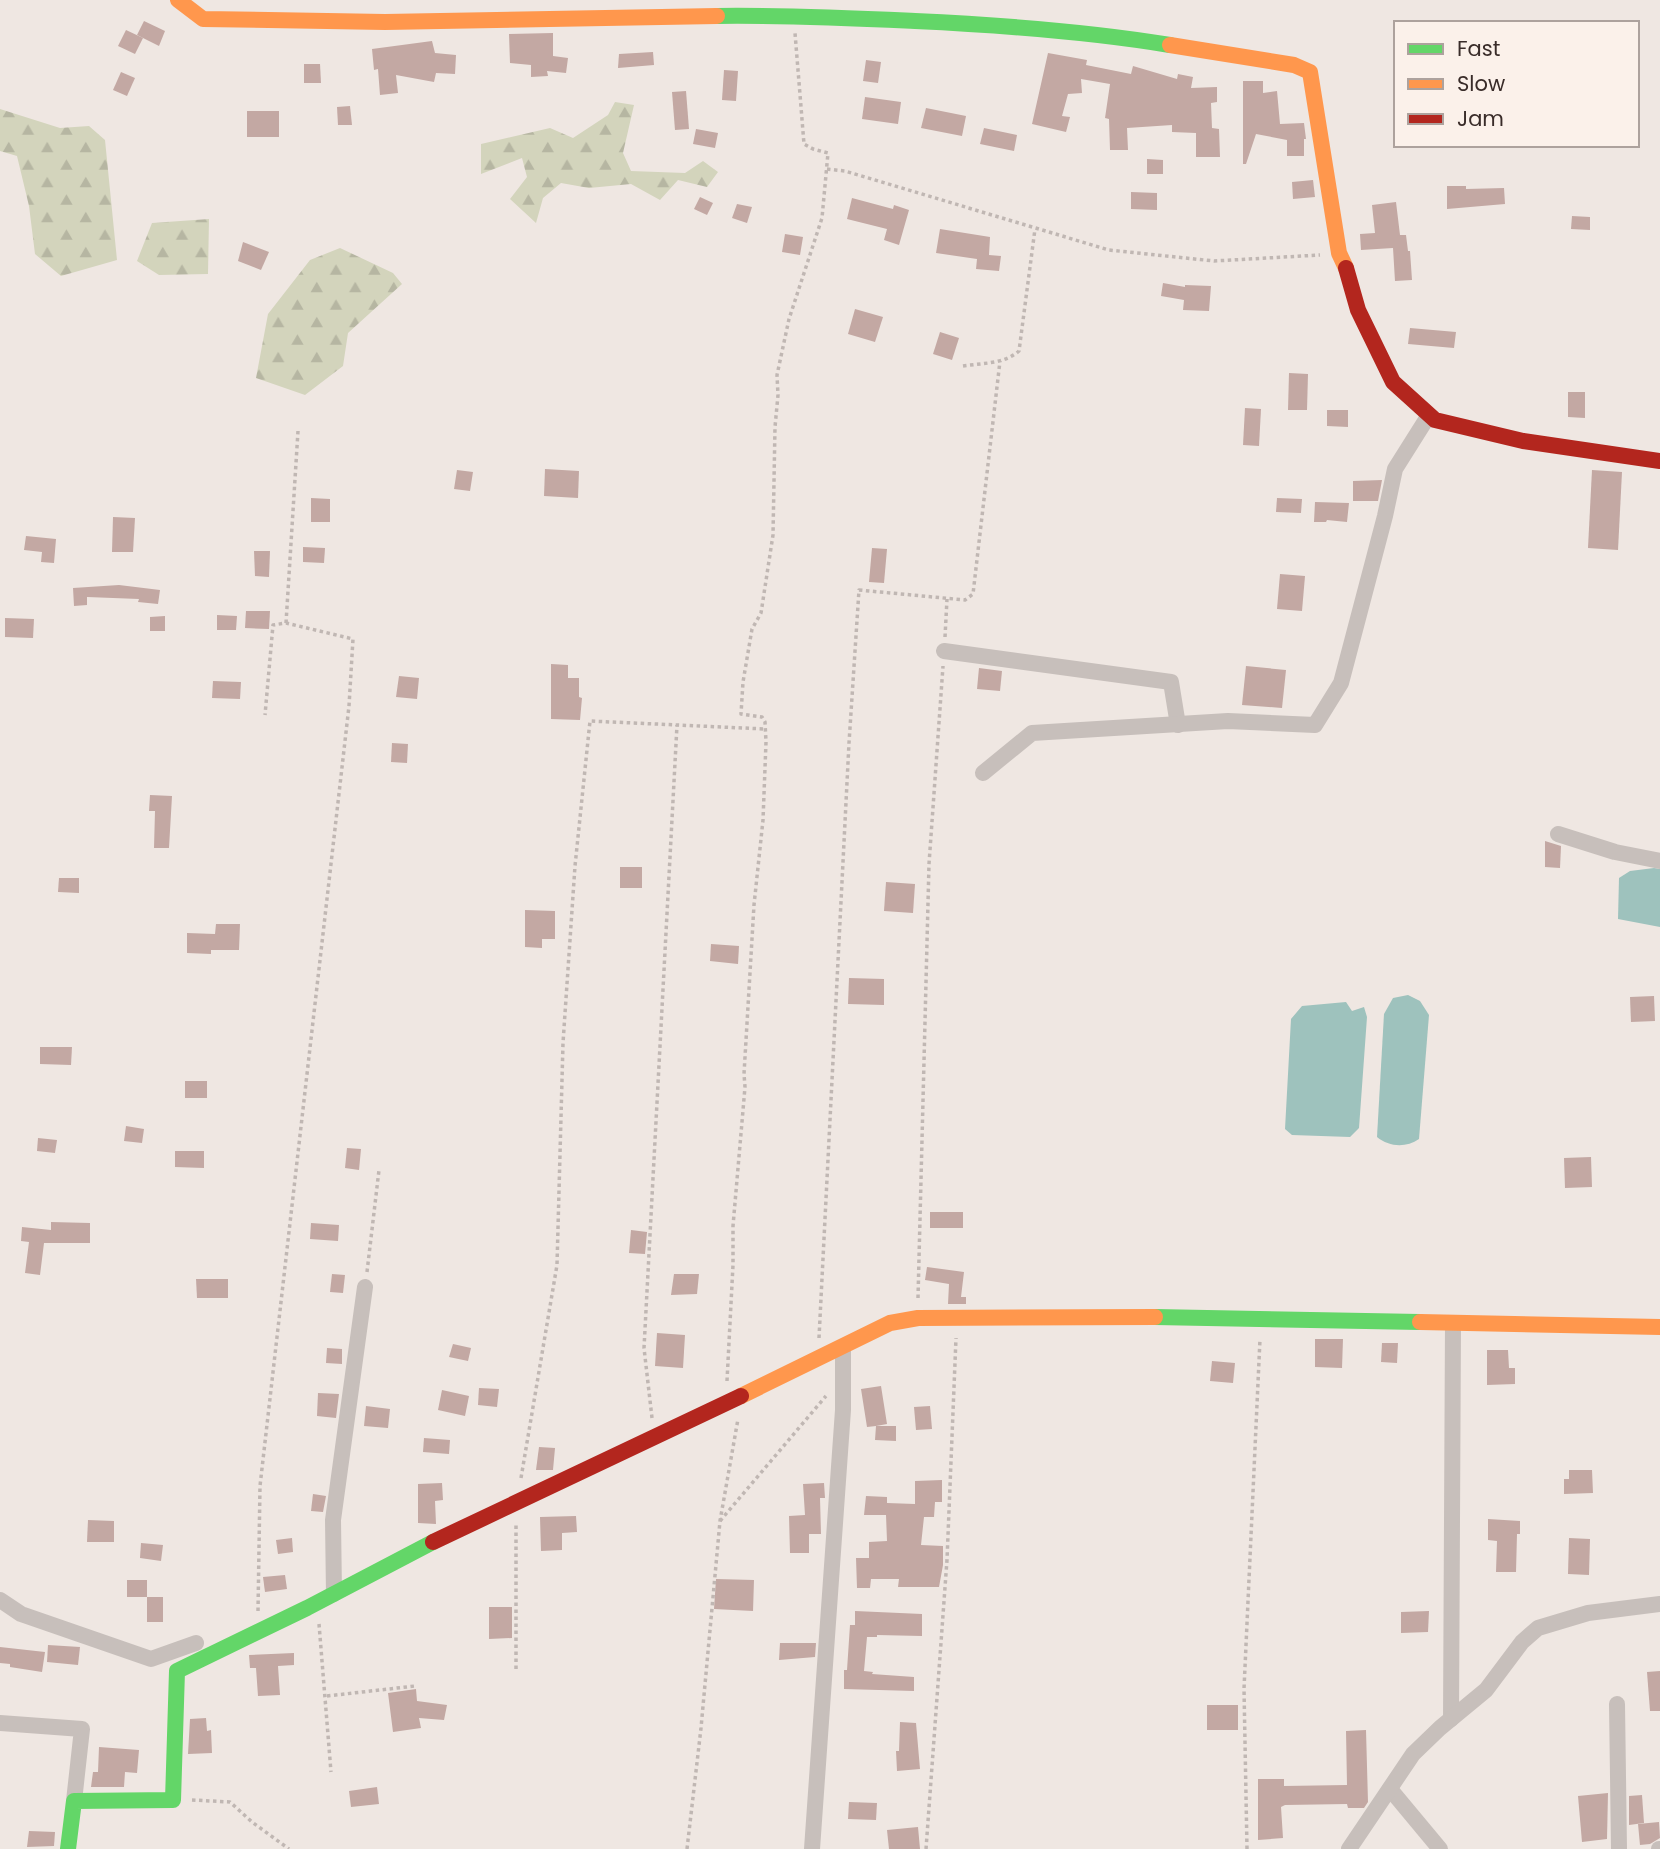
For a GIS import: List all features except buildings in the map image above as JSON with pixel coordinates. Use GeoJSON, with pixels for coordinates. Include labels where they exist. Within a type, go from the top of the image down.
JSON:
{"type":"FeatureCollection","features":[{"type":"Feature","properties":{"kind":"street"},"geometry":{"type":"LineString","coordinates":[[178,0],[203,19],[385,22],[789,15],[991,25],[1107,37],[1294,65],[1310,72],[1339,253],[1358,310],[1393,382],[1435,420],[1523,441],[1660,461]]}},
{"type":"Feature","properties":{"kind":"street"},"geometry":{"type":"LineString","coordinates":[[983,773],[1032,733],[1228,721],[1315,725],[1341,683],[1395,469],[1429,415]]}},
{"type":"Feature","properties":{"kind":"street"},"geometry":{"type":"LineString","coordinates":[[944,651],[1171,682],[1178,725]]}},
{"type":"Feature","properties":{"kind":"street"},"geometry":{"type":"LineString","coordinates":[[1558,834],[1615,852],[1660,861]]}},
{"type":"Feature","properties":{"kind":"street"},"geometry":{"type":"LineString","coordinates":[[334,1594],[333,1520],[365,1287]]}},
{"type":"Feature","properties":{"kind":"street"},"geometry":{"type":"LineString","coordinates":[[74,1801],[173,1800],[177,1671],[314,1605],[417,1550],[890,1323],[918,1318],[957,1317],[1261,1319],[1660,1327]]}},
{"type":"Feature","properties":{"kind":"street"},"geometry":{"type":"LineString","coordinates":[[1451,1719],[1453,1323]]}},
{"type":"Feature","properties":{"kind":"street"},"geometry":{"type":"LineString","coordinates":[[812,1849],[843,1410],[843,1347]]}},
{"type":"Feature","properties":{"kind":"street"},"geometry":{"type":"LineString","coordinates":[[0,1600],[21,1614],[150,1659],[196,1643]]}},
{"type":"Feature","properties":{"kind":"street"},"geometry":{"type":"LineString","coordinates":[[1349,1849],[1413,1754],[1486,1690],[1522,1642],[1538,1628],[1588,1613],[1660,1604]]}},
{"type":"Feature","properties":{"kind":"street"},"geometry":{"type":"LineString","coordinates":[[1617,1704],[1619,1849]]}},
{"type":"Feature","properties":{"kind":"street"},"geometry":{"type":"LineString","coordinates":[[0,1723],[82,1728],[68,1849]]}},
{"type":"Feature","properties":{"kind":"street"},"geometry":{"type":"LineString","coordinates":[[1390,1789],[1440,1849]]}},
{"type":"Feature","properties":{"kind":"path"},"geometry":{"type":"LineString","coordinates":[[687,1849],[720,1521],[741,1396],[727,1387],[726,1368],[754,905],[763,820],[765,729],[762,716],[741,714],[743,682],[752,629],[761,612],[773,536],[778,395],[776,375],[789,319],[822,218],[828,153],[804,144],[794,23],[789,15]]}},
{"type":"Feature","properties":{"kind":"path"},"geometry":{"type":"LineString","coordinates":[[827,169],[845,171],[1109,250],[1214,261],[1339,253]]}},
{"type":"Feature","properties":{"kind":"path"},"geometry":{"type":"LineString","coordinates":[[963,366],[1000,361],[1011,358],[1019,351],[1035,229]]}},
{"type":"Feature","properties":{"kind":"path"},"geometry":{"type":"LineString","coordinates":[[822,1357],[819,1344],[859,590],[965,600],[973,594],[1000,361]]}},
{"type":"Feature","properties":{"kind":"path"},"geometry":{"type":"LineString","coordinates":[[286,623],[298,431]]}},
{"type":"Feature","properties":{"kind":"path"},"geometry":{"type":"LineString","coordinates":[[918,1318],[929,864],[947,599]]}},
{"type":"Feature","properties":{"kind":"path"},"geometry":{"type":"LineString","coordinates":[[258,1631],[260,1486],[349,706],[353,639],[286,623],[273,625],[265,715]]}},
{"type":"Feature","properties":{"kind":"path"},"geometry":{"type":"LineString","coordinates":[[516,1669],[516,1503],[557,1265],[564,1043],[575,866],[590,721],[765,729]]}},
{"type":"Feature","properties":{"kind":"path"},"geometry":{"type":"LineString","coordinates":[[654,1437],[644,1348],[677,725]]}},
{"type":"Feature","properties":{"kind":"path"},"geometry":{"type":"LineString","coordinates":[[365,1287],[379,1170]]}},
{"type":"Feature","properties":{"kind":"path"},"geometry":{"type":"LineString","coordinates":[[926,1849],[947,1560],[957,1317]]}},
{"type":"Feature","properties":{"kind":"path"},"geometry":{"type":"LineString","coordinates":[[1247,1849],[1244,1689],[1261,1319]]}},
{"type":"Feature","properties":{"kind":"path"},"geometry":{"type":"LineString","coordinates":[[720,1521],[843,1376]]}},
{"type":"Feature","properties":{"kind":"path"},"geometry":{"type":"LineString","coordinates":[[314,1605],[319,1623],[331,1772]]}},
{"type":"Feature","properties":{"kind":"path"},"geometry":{"type":"LineString","coordinates":[[326,1696],[415,1686]]}},
{"type":"Feature","properties":{"kind":"path"},"geometry":{"type":"LineString","coordinates":[[173,1800],[230,1802],[289,1849]]}},
{"type":"Feature","properties":{"kind":"green space"},"geometry":{"type":"Polygon","coordinates":[[[615,102],[634,105],[623,153],[631,171],[685,173],[703,161],[718,172],[707,187],[678,180],[660,200],[631,184],[589,188],[561,183],[543,198],[536,223],[510,199],[527,177],[522,158],[481,174],[481,144],[550,128],[573,138],[608,115],[615,102]]]}},
{"type":"Feature","properties":{"kind":"green space"},"geometry":{"type":"Polygon","coordinates":[[[0,109],[60,128],[89,126],[105,140],[117,260],[61,276],[35,254],[29,206],[17,156],[0,151],[0,109]]]}},
{"type":"Feature","properties":{"kind":"green space"},"geometry":{"type":"Polygon","coordinates":[[[209,219],[208,274],[159,275],[137,261],[152,223],[209,219]]]}},
{"type":"Feature","properties":{"kind":"green space"},"geometry":{"type":"Polygon","coordinates":[[[340,248],[393,273],[402,284],[348,333],[343,366],[305,395],[256,378],[268,314],[310,260],[340,248]]]}},
{"type":"Feature","properties":{"kind":"water"},"geometry":{"type":"Polygon","coordinates":[[[1660,869],[1660,927],[1618,919],[1619,878],[1630,871],[1660,869]]]}},
{"type":"Feature","properties":{"kind":"water"},"geometry":{"type":"Polygon","coordinates":[[[1408,995],[1420,1001],[1429,1015],[1419,1139],[1398,1145],[1377,1137],[1384,1014],[1393,998],[1408,995]]]}},
{"type":"Feature","properties":{"kind":"water"},"geometry":{"type":"Polygon","coordinates":[[[1346,1002],[1352,1011],[1364,1007],[1367,1017],[1359,1128],[1350,1137],[1292,1135],[1285,1129],[1291,1019],[1302,1006],[1346,1002]]]}},
{"type":"Feature","properties":{"kind":"traffic: fast"},"geometry":{"type":"LineString","coordinates":[[717,16],[979,24],[1075,32],[1170,45]]}},
{"type":"Feature","properties":{"kind":"traffic: fast"},"geometry":{"type":"LineString","coordinates":[[1155,1317],[1420,1322]]}},
{"type":"Feature","properties":{"kind":"traffic: fast"},"geometry":{"type":"LineString","coordinates":[[68,1849],[74,1801],[173,1800],[177,1671],[307,1608],[433,1542]]}},
{"type":"Feature","properties":{"kind":"traffic: slow"},"geometry":{"type":"LineString","coordinates":[[178,0],[203,19],[385,22],[717,16]]}},
{"type":"Feature","properties":{"kind":"traffic: slow"},"geometry":{"type":"LineString","coordinates":[[1170,45],[1294,65],[1310,72],[1339,253],[1346,268]]}},
{"type":"Feature","properties":{"kind":"traffic: slow"},"geometry":{"type":"LineString","coordinates":[[741,1396],[890,1323],[918,1318],[1155,1317]]}},
{"type":"Feature","properties":{"kind":"traffic: slow"},"geometry":{"type":"LineString","coordinates":[[1420,1322],[1660,1327]]}},
{"type":"Feature","properties":{"kind":"traffic: jam"},"geometry":{"type":"LineString","coordinates":[[1346,268],[1358,310],[1393,382],[1435,420],[1523,441],[1660,461]]}},
{"type":"Feature","properties":{"kind":"traffic: jam"},"geometry":{"type":"LineString","coordinates":[[433,1542],[741,1396]]}}]}
